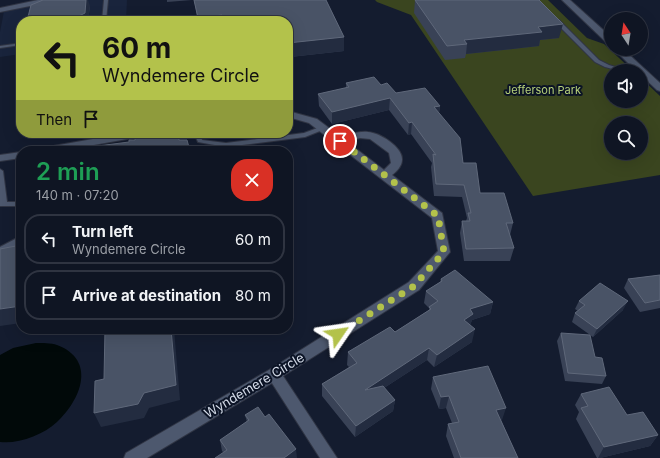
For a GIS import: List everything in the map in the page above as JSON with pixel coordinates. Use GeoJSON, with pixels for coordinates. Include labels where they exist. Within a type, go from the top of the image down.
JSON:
{"type":"FeatureCollection","features":[{"type":"Feature","properties":{"kind":"street"},"geometry":{"type":"LineString","coordinates":[[0,10],[50,0]]}},
{"type":"Feature","properties":{"kind":"street"},"geometry":{"type":"LineString","coordinates":[[566,0],[604,35]]}},
{"type":"Feature","properties":{"kind":"street"},"geometry":{"type":"LineString","coordinates":[[625,56],[633,64]]}},
{"type":"Feature","properties":{"kind":"street"},"geometry":{"type":"LineString","coordinates":[[648,78],[660,88]]}},
{"type":"Feature","properties":{"kind":"street","name":"Wyndemere Circle"},"geometry":{"type":"LineString","coordinates":[[132,458],[274,374],[414,286],[444,252],[438,216],[313,121],[293,115]]}},
{"type":"Feature","properties":{"kind":"street"},"geometry":{"type":"LineString","coordinates":[[340,141],[355,136],[373,136],[394,150],[397,157],[396,164],[392,170],[385,175]]}},
{"type":"Feature","properties":{"kind":"street"},"geometry":{"type":"LineString","coordinates":[[70,146],[116,138]]}},
{"type":"Feature","properties":{"kind":"street"},"geometry":{"type":"LineString","coordinates":[[0,158],[16,156]]}},
{"type":"Feature","properties":{"kind":"street"},"geometry":{"type":"LineString","coordinates":[[274,374],[329,458]]}},
{"type":"Feature","properties":{"kind":"lane"},"geometry":{"type":"LineString","coordinates":[[104,16],[106,0]]}},
{"type":"Feature","properties":{"kind":"lane"},"geometry":{"type":"LineString","coordinates":[[552,16],[597,60],[604,64]]}},
{"type":"Feature","properties":{"kind":"lane"},"geometry":{"type":"LineString","coordinates":[[0,47],[16,45]]}},
{"type":"Feature","properties":{"kind":"lane"},"geometry":{"type":"LineString","coordinates":[[293,137],[305,135],[323,128]]}},
{"type":"Feature","properties":{"kind":"lane"},"geometry":{"type":"LineString","coordinates":[[199,138],[200,141],[226,145],[281,138]]}},
{"type":"Feature","properties":{"kind":"lane"},"geometry":{"type":"LineString","coordinates":[[0,171],[2,204],[16,205]]}},
{"type":"Feature","properties":{"kind":"lane"},"geometry":{"type":"LineString","coordinates":[[0,250],[16,243]]}},
{"type":"Feature","properties":{"kind":"shaded area"},"geometry":{"type":"Polygon","coordinates":[[[61,0],[127,0],[126,16],[16,16],[16,55],[0,57],[0,32],[4,11],[61,0]]]}},
{"type":"Feature","properties":{"kind":"shaded area"},"geometry":{"type":"Polygon","coordinates":[[[36,343],[49,343],[57,345],[69,352],[77,360],[81,370],[81,381],[78,392],[66,413],[45,431],[30,438],[15,442],[0,442],[0,355],[13,348],[36,343]]]}},
{"type":"Feature","properties":{"kind":"green space","name":"Jefferson Park"},"geometry":{"type":"Polygon","coordinates":[[[375,0],[548,0],[587,38],[604,44],[604,56],[617,56],[625,64],[604,64],[604,108],[648,108],[648,85],[660,96],[660,175],[533,196],[411,15],[375,0]]]}},
{"type":"Feature","properties":{"kind":"building"},"geometry":{"type":"Polygon","coordinates":[[[43,0],[86,0],[85,13],[79,16],[28,16],[31,5],[43,0]]]}},
{"type":"Feature","properties":{"kind":"building"},"geometry":{"type":"Polygon","coordinates":[[[194,0],[326,0],[344,37],[293,42],[293,16],[198,16],[194,0]]]}},
{"type":"Feature","properties":{"kind":"building"},"geometry":{"type":"Polygon","coordinates":[[[415,0],[539,0],[563,24],[538,27],[542,32],[464,40],[467,44],[447,46],[415,0]]]}},
{"type":"Feature","properties":{"kind":"building"},"geometry":{"type":"Polygon","coordinates":[[[374,77],[381,85],[387,83],[396,93],[425,88],[440,106],[434,107],[460,138],[463,163],[476,163],[480,193],[504,193],[513,223],[506,223],[514,248],[466,249],[462,221],[470,221],[468,213],[471,213],[464,185],[436,184],[433,154],[436,155],[412,122],[409,123],[390,98],[332,112],[318,94],[349,87],[346,83],[374,77]]]}},
{"type":"Feature","properties":{"kind":"building"},"geometry":{"type":"Polygon","coordinates":[[[135,138],[179,138],[179,140],[187,140],[189,146],[98,146],[135,140],[135,138]]]}},
{"type":"Feature","properties":{"kind":"building"},"geometry":{"type":"Polygon","coordinates":[[[16,246],[16,307],[0,309],[0,249],[16,246]]]}},
{"type":"Feature","properties":{"kind":"building"},"geometry":{"type":"Polygon","coordinates":[[[455,270],[493,302],[470,309],[473,314],[464,320],[475,329],[437,355],[429,348],[365,390],[383,386],[395,400],[356,426],[322,384],[357,363],[348,352],[390,327],[395,332],[431,309],[429,307],[438,301],[426,291],[442,281],[441,279],[455,270]]]}},
{"type":"Feature","properties":{"kind":"building"},"geometry":{"type":"Polygon","coordinates":[[[660,275],[660,300],[645,303],[628,279],[660,275]]]}},
{"type":"Feature","properties":{"kind":"building"},"geometry":{"type":"Polygon","coordinates":[[[600,283],[628,301],[597,329],[575,313],[585,305],[579,301],[600,283]]]}},
{"type":"Feature","properties":{"kind":"building"},"geometry":{"type":"Polygon","coordinates":[[[561,333],[590,335],[595,357],[602,358],[606,376],[568,373],[561,333]]]}},
{"type":"Feature","properties":{"kind":"building"},"geometry":{"type":"Polygon","coordinates":[[[105,334],[171,334],[176,385],[144,393],[138,404],[94,413],[95,381],[104,379],[105,334]]]}},
{"type":"Feature","properties":{"kind":"building"},"geometry":{"type":"Polygon","coordinates":[[[488,366],[506,408],[496,410],[518,458],[461,458],[448,424],[459,422],[449,396],[441,397],[433,377],[488,366]]]}},
{"type":"Feature","properties":{"kind":"building"},"geometry":{"type":"Polygon","coordinates":[[[609,387],[627,415],[643,412],[658,435],[604,447],[581,408],[588,406],[581,394],[609,387]]]}},
{"type":"Feature","properties":{"kind":"building"},"geometry":{"type":"Polygon","coordinates":[[[258,407],[265,417],[269,414],[296,449],[284,458],[215,458],[227,450],[220,440],[249,420],[245,415],[258,407]]]}},
{"type":"Feature","properties":{"kind":"route"},"geometry":{"type":"LineString","coordinates":[[338,334],[414,286],[444,252],[438,216],[340,141]]}}]}
